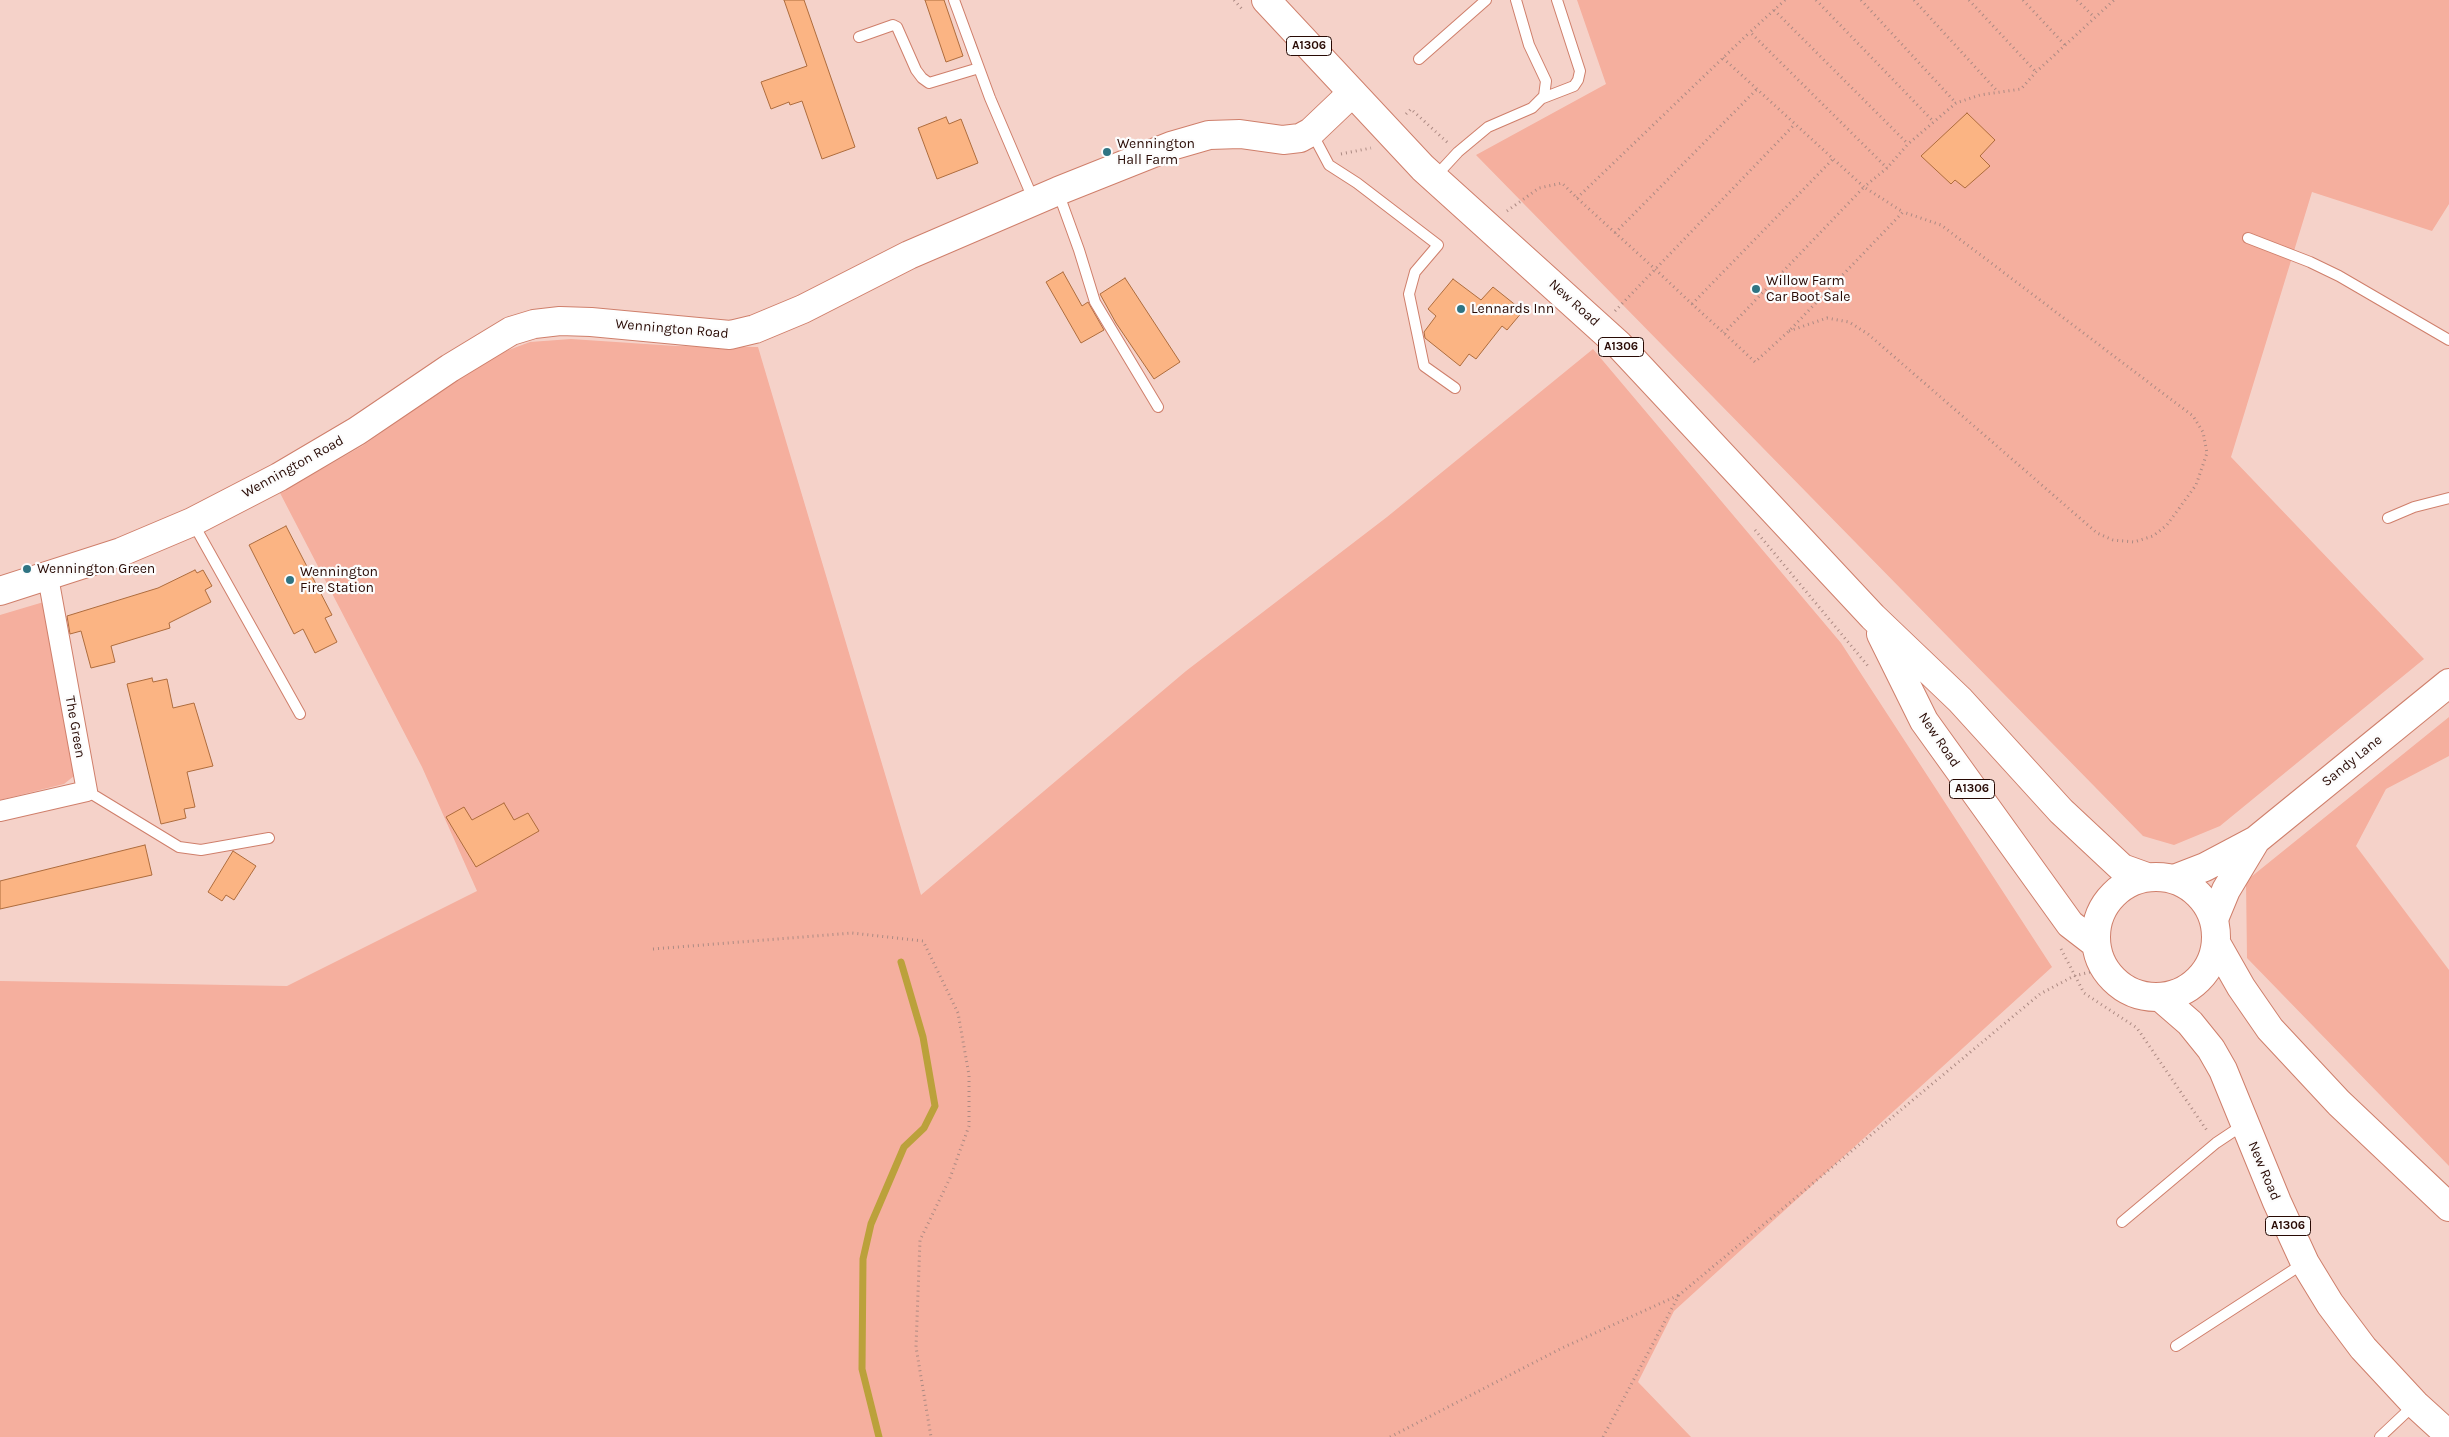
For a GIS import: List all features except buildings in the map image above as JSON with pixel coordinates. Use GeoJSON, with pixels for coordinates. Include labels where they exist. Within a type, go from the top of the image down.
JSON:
{"type":"FeatureCollection","features":[{"type":"Feature","properties":{"kind":"main road","name":"New Road"},"geometry":{"type":"LineString","coordinates":[[1266,0],[1434,178],[1600,326],[1873,618],[1960,700],[2061,811],[2122,868],[2147,877]]}},
{"type":"Feature","properties":{"kind":"main road","name":"Wennington Road"},"geometry":{"type":"LineString","coordinates":[[0,591],[122,552],[192,522],[279,477],[357,431],[450,368],[511,331],[534,324],[560,321],[730,335],[755,329],[803,309],[909,255],[1046,196],[1171,146],[1209,135],[1240,134],[1282,140],[1300,138],[1311,132],[1352,93]]}},
{"type":"Feature","properties":{"kind":"main road","name":"New Road"},"geometry":{"type":"LineString","coordinates":[[1873,618],[1924,720],[2070,924],[2100,956]]}},
{"type":"Feature","properties":{"kind":"main road","name":"Sandy Lane"},"geometry":{"type":"LineString","coordinates":[[2174,879],[2205,867],[2256,840],[2449,683]]}},
{"type":"Feature","properties":{"kind":"main road","name":"Sandy Lane"},"geometry":{"type":"LineString","coordinates":[[2215,931],[2226,890],[2256,840]]}},
{"type":"Feature","properties":{"kind":"main road"},"geometry":{"type":"LineString","coordinates":[[2215,931],[2210,964],[2198,980],[2181,992],[2160,997],[2144,996],[2128,991],[2114,981],[2100,956],[2096,926],[2108,901],[2129,883],[2147,877],[2174,879],[2191,888],[2205,902],[2215,931],[2241,987],[2270,1029],[2339,1103],[2449,1207]]}},
{"type":"Feature","properties":{"kind":"main road","name":"New Road"},"geometry":{"type":"LineString","coordinates":[[2160,997],[2190,1023],[2211,1049],[2223,1070],[2277,1202],[2305,1263],[2330,1304],[2363,1348],[2415,1404],[2449,1435]]}},
{"type":"Feature","properties":{"kind":"street","name":"The Green"},"geometry":{"type":"LineString","coordinates":[[48,577],[86,791]]}},
{"type":"Feature","properties":{"kind":"street"},"geometry":{"type":"LineString","coordinates":[[0,811],[86,791]]}},
{"type":"Feature","properties":{"kind":"lane"},"geometry":{"type":"LineString","coordinates":[[954,0],[979,68],[1046,196],[1080,250],[1095,302],[1158,408]]}},
{"type":"Feature","properties":{"kind":"lane"},"geometry":{"type":"LineString","coordinates":[[1418,59],[1486,0]]}},
{"type":"Feature","properties":{"kind":"lane"},"geometry":{"type":"LineString","coordinates":[[1516,0],[1529,45],[1546,81],[1543,98]]}},
{"type":"Feature","properties":{"kind":"lane"},"geometry":{"type":"LineString","coordinates":[[1434,178],[1458,152],[1488,127],[1532,108],[1543,98],[1574,86],[1580,71],[1557,0]]}},
{"type":"Feature","properties":{"kind":"lane"},"geometry":{"type":"LineString","coordinates":[[859,37],[893,25],[897,27],[916,70],[929,83],[979,68]]}},
{"type":"Feature","properties":{"kind":"lane"},"geometry":{"type":"LineString","coordinates":[[1311,132],[1329,165],[1357,183],[1438,245],[1415,272],[1408,294],[1424,366],[1455,388]]}},
{"type":"Feature","properties":{"kind":"lane"},"geometry":{"type":"LineString","coordinates":[[2248,238],[2310,262],[2339,276],[2449,340]]}},
{"type":"Feature","properties":{"kind":"lane"},"geometry":{"type":"LineString","coordinates":[[2388,518],[2414,507],[2449,498]]}},
{"type":"Feature","properties":{"kind":"lane"},"geometry":{"type":"LineString","coordinates":[[192,522],[300,714]]}},
{"type":"Feature","properties":{"kind":"lane"},"geometry":{"type":"LineString","coordinates":[[86,791],[179,847],[201,850],[269,838]]}},
{"type":"Feature","properties":{"kind":"lane"},"geometry":{"type":"LineString","coordinates":[[2122,1222],[2216,1143],[2244,1125]]}},
{"type":"Feature","properties":{"kind":"lane"},"geometry":{"type":"LineString","coordinates":[[2176,1346],[2305,1263]]}},
{"type":"Feature","properties":{"kind":"lane"},"geometry":{"type":"LineString","coordinates":[[2380,1437],[2415,1404]]}},
{"type":"Feature","properties":{"kind":"path"},"geometry":{"type":"LineString","coordinates":[[1576,198],[1785,0]]}},
{"type":"Feature","properties":{"kind":"path"},"geometry":{"type":"LineString","coordinates":[[1816,0],[1934,121]]}},
{"type":"Feature","properties":{"kind":"path"},"geometry":{"type":"LineString","coordinates":[[1861,0],[1956,103]]}},
{"type":"Feature","properties":{"kind":"path"},"geometry":{"type":"LineString","coordinates":[[1914,0],[1998,93]]}},
{"type":"Feature","properties":{"kind":"path"},"geometry":{"type":"LineString","coordinates":[[1968,0],[2036,72]]}},
{"type":"Feature","properties":{"kind":"path"},"geometry":{"type":"LineString","coordinates":[[2023,0],[2065,45]]}},
{"type":"Feature","properties":{"kind":"path"},"geometry":{"type":"LineString","coordinates":[[2077,0],[2094,17]]}},
{"type":"Feature","properties":{"kind":"path"},"geometry":{"type":"LineString","coordinates":[[1724,333],[1864,187],[1887,168],[1908,144],[1934,121],[1956,103],[1980,95],[2021,89],[2036,72],[2114,0]]}},
{"type":"Feature","properties":{"kind":"path"},"geometry":{"type":"LineString","coordinates":[[1774,10],[1908,144]]}},
{"type":"Feature","properties":{"kind":"path"},"geometry":{"type":"LineString","coordinates":[[1750,32],[1887,168]]}},
{"type":"Feature","properties":{"kind":"path"},"geometry":{"type":"LineString","coordinates":[[1723,58],[1864,187],[1903,212],[1940,225],[2193,416],[2203,432],[2207,453],[2196,485],[2167,525],[2153,536],[2134,542],[2113,540],[2097,533],[1868,334],[1849,322],[1827,318],[1789,330]]}},
{"type":"Feature","properties":{"kind":"path"},"geometry":{"type":"LineString","coordinates":[[1615,233],[1757,88]]}},
{"type":"Feature","properties":{"kind":"path"},"geometry":{"type":"LineString","coordinates":[[1406,115],[1411,109],[1458,152]]}},
{"type":"Feature","properties":{"kind":"path"},"geometry":{"type":"LineString","coordinates":[[1600,326],[1795,124]]}},
{"type":"Feature","properties":{"kind":"path"},"geometry":{"type":"LineString","coordinates":[[1325,157],[1371,148],[1378,142]]}},
{"type":"Feature","properties":{"kind":"path"},"geometry":{"type":"LineString","coordinates":[[1371,148],[1378,154]]}},
{"type":"Feature","properties":{"kind":"path"},"geometry":{"type":"LineString","coordinates":[[1692,304],[1833,159]]}},
{"type":"Feature","properties":{"kind":"path"},"geometry":{"type":"LineString","coordinates":[[1486,226],[1539,188],[1562,183],[1755,362],[1789,330],[1903,212]]}},
{"type":"Feature","properties":{"kind":"path"},"geometry":{"type":"LineString","coordinates":[[1749,523],[1874,674]]}},
{"type":"Feature","properties":{"kind":"path"},"geometry":{"type":"LineString","coordinates":[[653,949],[852,933],[923,942],[958,1013],[969,1074],[969,1126],[950,1178],[920,1240],[916,1347],[931,1437]]}},
{"type":"Feature","properties":{"kind":"path"},"geometry":{"type":"LineString","coordinates":[[2058,941],[2062,956],[2084,993],[2137,1028],[2188,1104]]}},
{"type":"Feature","properties":{"kind":"path"},"geometry":{"type":"LineString","coordinates":[[1390,1437],[1562,1348],[1679,1295],[2040,994],[2074,976],[2100,956]]}},
{"type":"Feature","properties":{"kind":"path"},"geometry":{"type":"LineString","coordinates":[[1603,1437],[1679,1295]]}},
{"type":"Feature","properties":{"kind":"shaded area"},"geometry":{"type":"Polygon","coordinates":[[[1577,0],[2449,0],[2449,204],[2432,231],[2312,192],[2231,457],[2424,659],[2220,826],[2174,845],[2143,836],[1476,155],[1606,84],[1577,0]]]}},
{"type":"Feature","properties":{"kind":"shaded area"},"geometry":{"type":"Polygon","coordinates":[[[571,339],[676,346],[758,347],[921,895],[1186,671],[1387,517],[1593,349],[1841,643],[2052,967],[1674,1311],[1638,1382],[1691,1437],[0,1437],[0,981],[287,986],[477,891],[422,767],[280,493],[362,446],[498,354],[530,342],[571,339]]]}},
{"type":"Feature","properties":{"kind":"shaded area"},"geometry":{"type":"Polygon","coordinates":[[[47,601],[74,776],[64,784],[0,800],[0,615],[47,601]]]}},
{"type":"Feature","properties":{"kind":"shaded area"},"geometry":{"type":"Polygon","coordinates":[[[2449,717],[2449,756],[2386,789],[2356,846],[2449,970],[2449,1166],[2247,958],[2246,881],[2449,717]]]}},
{"type":"Feature","properties":{"kind":"waterway"},"geometry":{"type":"LineString","coordinates":[[879,1437],[862,1369],[863,1259],[871,1224],[904,1147],[924,1128],[935,1106],[923,1037],[901,962]]}},
{"type":"Feature","properties":{"kind":"place","name":"Wennington Hall Farm"},"geometry":{"type":"Point","coordinates":[1107,152]}},
{"type":"Feature","properties":{"kind":"place","name":"Willow Farm Car Boot Sale"},"geometry":{"type":"Point","coordinates":[1756,289]}},
{"type":"Feature","properties":{"kind":"place","name":"Lennards Inn"},"geometry":{"type":"Point","coordinates":[1461,309]}},
{"type":"Feature","properties":{"kind":"place","name":"Wennington Green"},"geometry":{"type":"Point","coordinates":[27,569]}},
{"type":"Feature","properties":{"kind":"place","name":"Wennington Fire Station"},"geometry":{"type":"Point","coordinates":[290,580]}}]}
